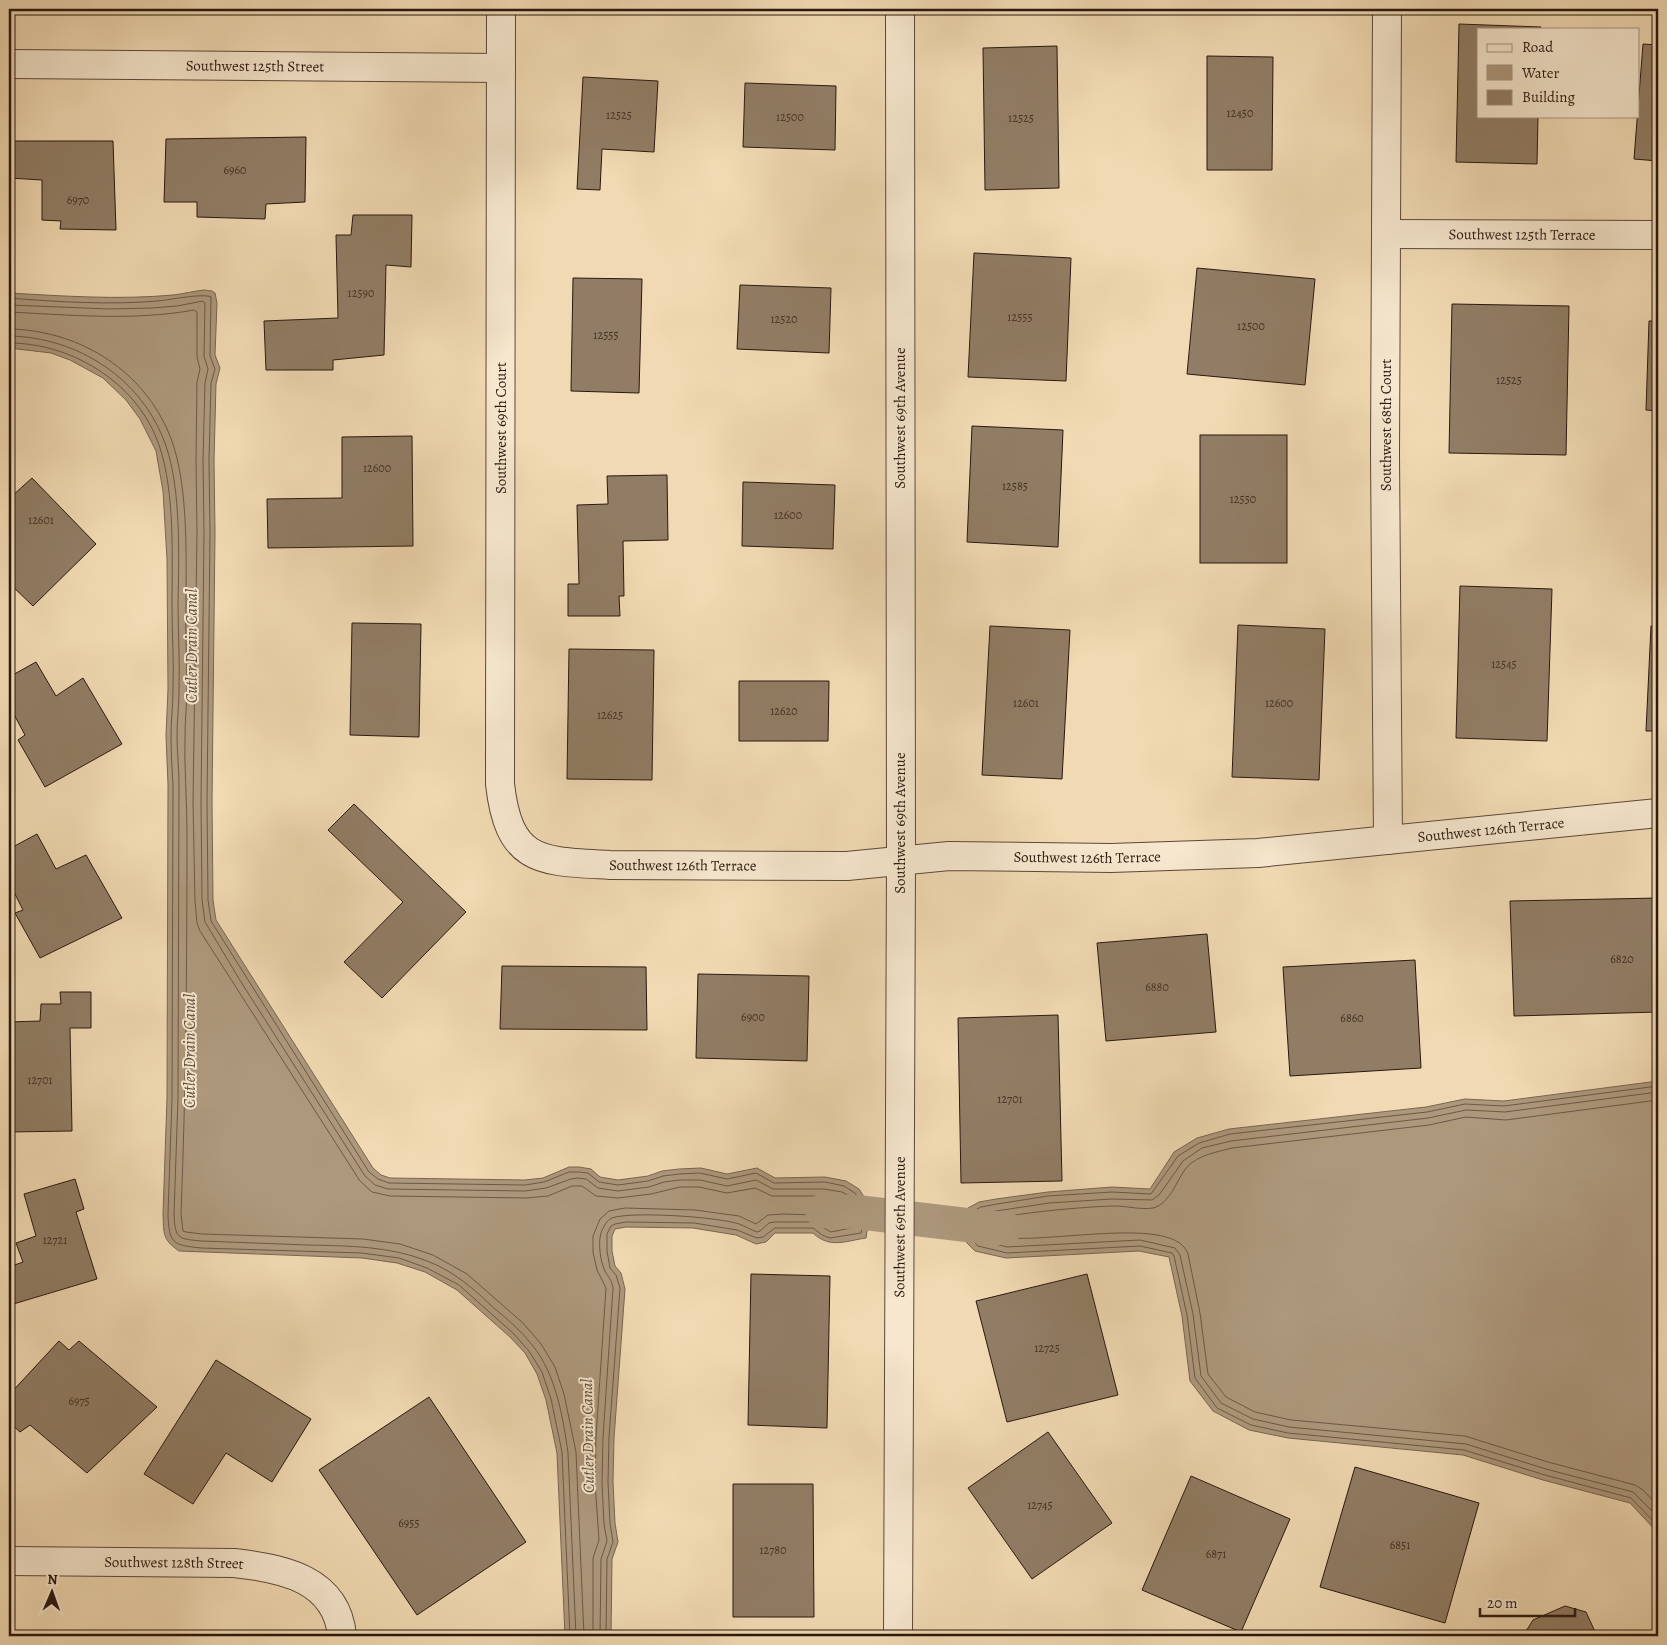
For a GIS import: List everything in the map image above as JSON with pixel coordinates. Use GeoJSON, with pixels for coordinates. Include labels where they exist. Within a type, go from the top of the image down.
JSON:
{"type":"FeatureCollection","features":[{"type":"Feature","properties":{"kind":"street","name":"Southwest 69th Court"},"geometry":{"type":"LineString","coordinates":[[502,9],[500,784],[505,814],[519,844]]}},
{"type":"Feature","properties":{"kind":"street","name":"Southwest 69th Avenue"},"geometry":{"type":"LineString","coordinates":[[898,1636],[900,9]]}},
{"type":"Feature","properties":{"kind":"street","name":"Southwest 68th Court"},"geometry":{"type":"LineString","coordinates":[[1388,9],[1385,465],[1388,840]]}},
{"type":"Feature","properties":{"kind":"street","name":"Southwest 125th Street"},"geometry":{"type":"LineString","coordinates":[[9,64],[501,68]]}},
{"type":"Feature","properties":{"kind":"street","name":"Southwest 125th Terrace"},"geometry":{"type":"LineString","coordinates":[[1387,234],[1658,235]]}},
{"type":"Feature","properties":{"kind":"street","name":"Southwest 126th Terrace"},"geometry":{"type":"LineString","coordinates":[[519,844],[540,856],[572,863],[610,865],[847,866],[949,856],[1111,858],[1258,853],[1658,813]]}},
{"type":"Feature","properties":{"kind":"street","name":"Southwest 128th Street"},"geometry":{"type":"LineString","coordinates":[[9,1562],[224,1562],[253,1565],[287,1573],[312,1584],[330,1599],[337,1613],[342,1636]]}},
{"type":"Feature","properties":{"kind":"water","name":"Cutler Drain Canal"},"geometry":{"type":"Polygon","coordinates":[[[204,290],[215,293],[217,303],[215,355],[220,368],[216,384],[214,460],[212,802],[213,900],[216,920],[373,1168],[381,1175],[390,1178],[525,1180],[543,1178],[569,1167],[579,1167],[591,1169],[600,1177],[618,1180],[679,1169],[701,1168],[727,1174],[757,1168],[775,1178],[825,1177],[846,1181],[859,1189],[868,1203],[869,1218],[866,1238],[838,1243],[826,1241],[813,1233],[775,1233],[766,1242],[756,1244],[736,1235],[693,1228],[626,1227],[615,1229],[612,1236],[612,1251],[615,1266],[621,1273],[625,1289],[614,1438],[613,1482],[618,1542],[612,1559],[611,1636],[565,1636],[557,1453],[546,1400],[537,1374],[525,1353],[510,1337],[457,1290],[425,1272],[397,1263],[362,1258],[179,1251],[169,1243],[165,1236],[163,1214],[167,1098],[168,785],[166,735],[168,689],[167,559],[163,491],[156,451],[140,419],[126,400],[103,378],[70,360],[51,353],[9,348],[9,293],[132,297],[173,295],[204,290]]]}},
{"type":"Feature","properties":{"kind":"water"},"geometry":{"type":"Polygon","coordinates":[[[1658,1081],[1658,1533],[1630,1503],[1543,1480],[1463,1455],[1288,1438],[1249,1430],[1213,1411],[1190,1381],[1182,1316],[1169,1257],[1139,1251],[1006,1258],[975,1251],[963,1239],[959,1220],[968,1208],[979,1202],[1048,1192],[1112,1187],[1150,1189],[1174,1152],[1197,1138],[1229,1129],[1426,1107],[1465,1099],[1504,1101],[1658,1081]]]}},
{"type":"Feature","properties":{"kind":"building"},"geometry":{"type":"Polygon","coordinates":[[[1459,24],[1541,27],[1477,28],[1477,118],[1538,118],[1537,164],[1456,162],[1459,24]]]}},
{"type":"Feature","properties":{"kind":"building"},"geometry":{"type":"Polygon","coordinates":[[[1643,44],[1658,45],[1658,161],[1634,159],[1637,118],[1640,118],[1643,44]]]}},
{"type":"Feature","properties":{"kind":"building"},"geometry":{"type":"Polygon","coordinates":[[[1057,46],[1059,188],[985,190],[983,48],[1057,46]]]}},
{"type":"Feature","properties":{"kind":"building"},"geometry":{"type":"Polygon","coordinates":[[[1207,56],[1273,57],[1272,170],[1207,170],[1207,56]]]}},
{"type":"Feature","properties":{"kind":"building"},"geometry":{"type":"Polygon","coordinates":[[[583,77],[658,81],[654,152],[602,149],[600,190],[577,189],[583,77]]]}},
{"type":"Feature","properties":{"kind":"building"},"geometry":{"type":"Polygon","coordinates":[[[745,83],[836,86],[835,150],[743,147],[745,83]]]}},
{"type":"Feature","properties":{"kind":"building"},"geometry":{"type":"Polygon","coordinates":[[[306,137],[305,202],[266,204],[265,219],[197,217],[197,202],[164,202],[166,139],[306,137]]]}},
{"type":"Feature","properties":{"kind":"building"},"geometry":{"type":"Polygon","coordinates":[[[9,141],[113,141],[116,230],[60,229],[61,221],[42,220],[42,180],[9,178],[9,141]]]}},
{"type":"Feature","properties":{"kind":"building"},"geometry":{"type":"Polygon","coordinates":[[[353,215],[412,215],[411,267],[386,265],[384,355],[333,360],[333,370],[266,370],[264,321],[338,318],[336,235],[351,235],[353,215]]]}},
{"type":"Feature","properties":{"kind":"building"},"geometry":{"type":"Polygon","coordinates":[[[974,253],[1071,258],[1066,381],[968,377],[974,253]]]}},
{"type":"Feature","properties":{"kind":"building"},"geometry":{"type":"Polygon","coordinates":[[[1197,268],[1315,279],[1305,385],[1187,374],[1197,268]]]}},
{"type":"Feature","properties":{"kind":"building"},"geometry":{"type":"Polygon","coordinates":[[[573,278],[642,279],[639,393],[571,391],[573,278]]]}},
{"type":"Feature","properties":{"kind":"building"},"geometry":{"type":"Polygon","coordinates":[[[740,285],[831,288],[829,353],[737,349],[740,285]]]}},
{"type":"Feature","properties":{"kind":"building"},"geometry":{"type":"Polygon","coordinates":[[[1452,304],[1569,306],[1566,455],[1449,453],[1452,304]]]}},
{"type":"Feature","properties":{"kind":"building"},"geometry":{"type":"Polygon","coordinates":[[[1649,321],[1658,321],[1658,411],[1646,410],[1649,321]]]}},
{"type":"Feature","properties":{"kind":"building"},"geometry":{"type":"Polygon","coordinates":[[[972,426],[1063,430],[1058,547],[967,542],[972,426]]]}},
{"type":"Feature","properties":{"kind":"building"},"geometry":{"type":"Polygon","coordinates":[[[1200,435],[1287,435],[1287,563],[1200,563],[1200,435]]]}},
{"type":"Feature","properties":{"kind":"building"},"geometry":{"type":"Polygon","coordinates":[[[412,436],[413,546],[268,548],[267,499],[342,498],[342,437],[412,436]]]}},
{"type":"Feature","properties":{"kind":"building"},"geometry":{"type":"Polygon","coordinates":[[[667,475],[668,540],[623,541],[624,596],[619,596],[620,616],[568,616],[568,584],[579,584],[577,505],[608,504],[607,476],[667,475]]]}},
{"type":"Feature","properties":{"kind":"building"},"geometry":{"type":"Polygon","coordinates":[[[32,478],[96,544],[33,606],[9,583],[9,493],[12,496],[32,478]]]}},
{"type":"Feature","properties":{"kind":"building"},"geometry":{"type":"Polygon","coordinates":[[[743,482],[835,485],[833,549],[742,546],[743,482]]]}},
{"type":"Feature","properties":{"kind":"building"},"geometry":{"type":"Polygon","coordinates":[[[1460,586],[1552,589],[1547,741],[1456,738],[1460,586]]]}},
{"type":"Feature","properties":{"kind":"building"},"geometry":{"type":"Polygon","coordinates":[[[352,623],[421,624],[419,737],[350,735],[352,623]]]}},
{"type":"Feature","properties":{"kind":"building"},"geometry":{"type":"Polygon","coordinates":[[[1238,625],[1325,629],[1319,780],[1232,777],[1238,625]]]}},
{"type":"Feature","properties":{"kind":"building"},"geometry":{"type":"Polygon","coordinates":[[[990,626],[1070,630],[1062,779],[982,775],[990,626]]]}},
{"type":"Feature","properties":{"kind":"building"},"geometry":{"type":"Polygon","coordinates":[[[1651,626],[1658,626],[1658,731],[1646,731],[1651,626]]]}},
{"type":"Feature","properties":{"kind":"building"},"geometry":{"type":"Polygon","coordinates":[[[569,649],[654,650],[652,780],[567,779],[569,649]]]}},
{"type":"Feature","properties":{"kind":"building"},"geometry":{"type":"Polygon","coordinates":[[[36,662],[56,696],[83,678],[122,744],[45,787],[18,740],[25,735],[9,705],[9,677],[36,662]]]}},
{"type":"Feature","properties":{"kind":"building"},"geometry":{"type":"Polygon","coordinates":[[[739,681],[829,681],[828,741],[739,741],[739,681]]]}},
{"type":"Feature","properties":{"kind":"building"},"geometry":{"type":"Polygon","coordinates":[[[354,804],[466,912],[382,998],[344,962],[403,902],[328,830],[354,804]]]}},
{"type":"Feature","properties":{"kind":"building"},"geometry":{"type":"Polygon","coordinates":[[[37,834],[56,869],[86,855],[122,918],[40,958],[15,913],[23,910],[9,882],[9,849],[37,834]]]}},
{"type":"Feature","properties":{"kind":"building"},"geometry":{"type":"Polygon","coordinates":[[[1658,898],[1658,1012],[1514,1016],[1510,901],[1658,898]]]}},
{"type":"Feature","properties":{"kind":"building"},"geometry":{"type":"Polygon","coordinates":[[[1207,934],[1216,1032],[1106,1041],[1097,943],[1207,934]]]}},
{"type":"Feature","properties":{"kind":"building"},"geometry":{"type":"Polygon","coordinates":[[[1415,960],[1421,1068],[1290,1076],[1283,967],[1415,960]]]}},
{"type":"Feature","properties":{"kind":"building"},"geometry":{"type":"Polygon","coordinates":[[[502,966],[646,967],[647,1030],[500,1029],[502,966]]]}},
{"type":"Feature","properties":{"kind":"building"},"geometry":{"type":"Polygon","coordinates":[[[698,974],[809,976],[807,1061],[696,1058],[698,974]]]}},
{"type":"Feature","properties":{"kind":"building"},"geometry":{"type":"Polygon","coordinates":[[[60,992],[91,992],[91,1028],[70,1028],[72,1131],[9,1132],[9,1022],[40,1021],[41,1004],[61,1004],[60,992]]]}},
{"type":"Feature","properties":{"kind":"building"},"geometry":{"type":"Polygon","coordinates":[[[1058,1015],[1062,1181],[961,1183],[958,1018],[1058,1015]]]}},
{"type":"Feature","properties":{"kind":"building"},"geometry":{"type":"Polygon","coordinates":[[[75,1179],[84,1209],[76,1212],[97,1279],[10,1305],[9,1267],[23,1262],[16,1243],[36,1236],[24,1194],[75,1179]]]}},
{"type":"Feature","properties":{"kind":"building"},"geometry":{"type":"Polygon","coordinates":[[[751,1274],[830,1276],[827,1428],[748,1425],[751,1274]]]}},
{"type":"Feature","properties":{"kind":"building"},"geometry":{"type":"Polygon","coordinates":[[[1087,1274],[1118,1395],[1007,1422],[976,1301],[1087,1274]]]}},
{"type":"Feature","properties":{"kind":"building"},"geometry":{"type":"Polygon","coordinates":[[[59,1341],[69,1350],[79,1341],[157,1407],[87,1473],[30,1425],[20,1432],[9,1422],[9,1395],[59,1341]]]}},
{"type":"Feature","properties":{"kind":"building"},"geometry":{"type":"Polygon","coordinates":[[[216,1360],[311,1419],[272,1482],[226,1453],[193,1504],[144,1474],[216,1360]]]}},
{"type":"Feature","properties":{"kind":"building"},"geometry":{"type":"Polygon","coordinates":[[[429,1397],[526,1542],[417,1615],[319,1470],[429,1397]]]}},
{"type":"Feature","properties":{"kind":"building"},"geometry":{"type":"Polygon","coordinates":[[[1048,1432],[1112,1523],[1032,1579],[968,1488],[1048,1432]]]}},
{"type":"Feature","properties":{"kind":"building"},"geometry":{"type":"Polygon","coordinates":[[[1355,1467],[1479,1503],[1445,1623],[1320,1587],[1355,1467]]]}},
{"type":"Feature","properties":{"kind":"building"},"geometry":{"type":"Polygon","coordinates":[[[1191,1476],[1290,1519],[1241,1632],[1142,1590],[1191,1476]]]}},
{"type":"Feature","properties":{"kind":"building"},"geometry":{"type":"Polygon","coordinates":[[[733,1484],[813,1484],[814,1617],[733,1617],[733,1484]]]}},
{"type":"Feature","properties":{"kind":"building"},"geometry":{"type":"Polygon","coordinates":[[[1565,1606],[1586,1612],[1597,1636],[1523,1636],[1533,1620],[1565,1606]]]}},
{"type":"Feature","properties":{"kind":"building"},"geometry":{"type":"Polygon","coordinates":[[[9,1634],[115,1635],[115,1636],[9,1636],[9,1634]]]}},
{"type":"Feature","properties":{"kind":"building"},"geometry":{"type":"Polygon","coordinates":[[[170,1635],[274,1636],[170,1636],[170,1635]]]}},
{"type":"Feature","properties":{"kind":"waterway"},"geometry":{"type":"LineString","coordinates":[[822,1211],[857,1212],[1005,1228]]}}]}
